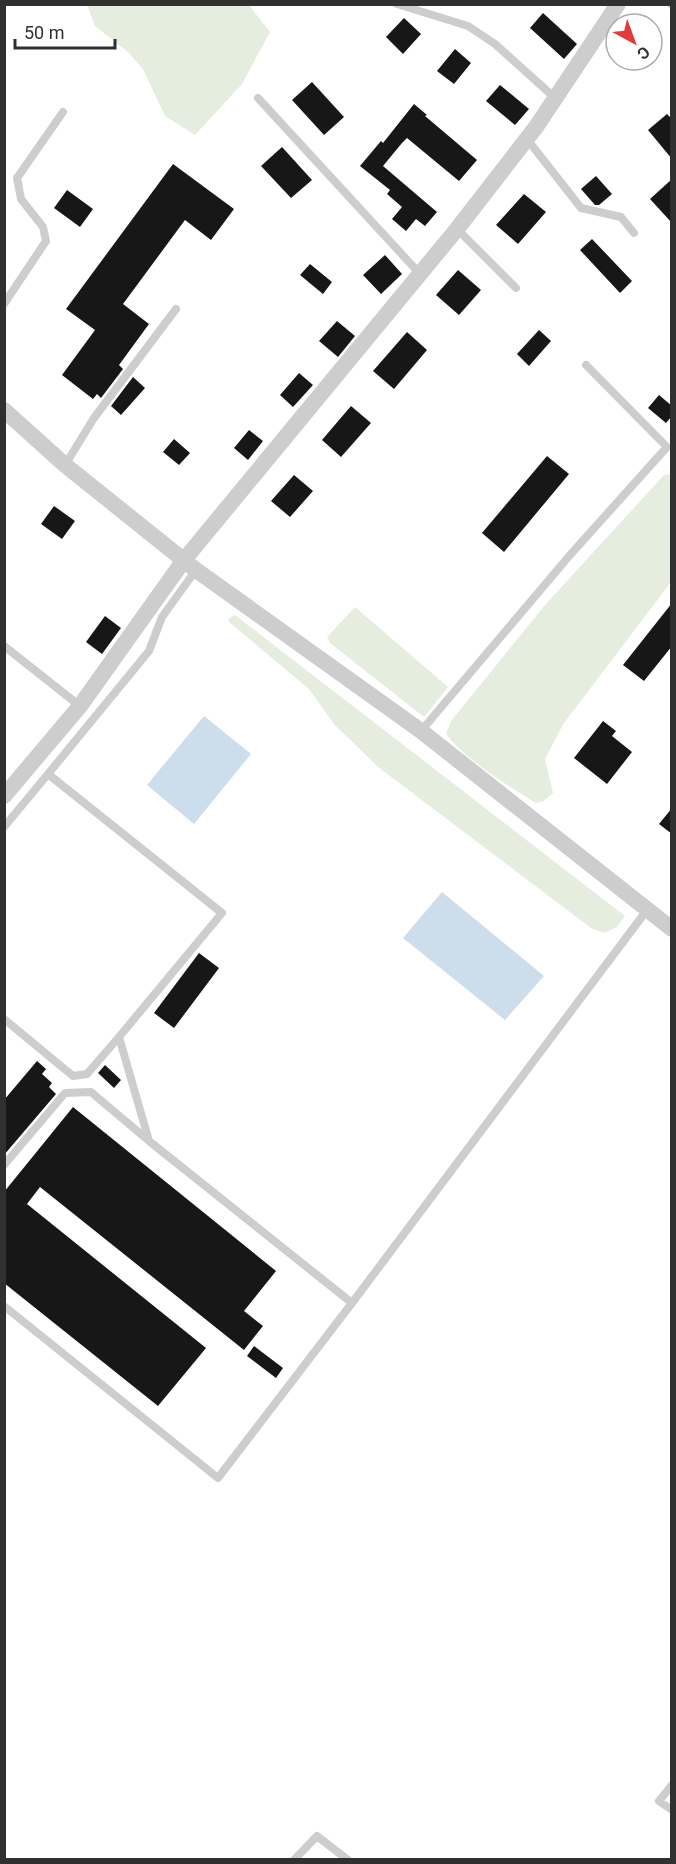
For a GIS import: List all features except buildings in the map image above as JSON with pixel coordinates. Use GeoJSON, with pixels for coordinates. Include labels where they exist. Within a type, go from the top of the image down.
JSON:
{"type":"FeatureCollection","features":[{"type":"Feature","properties":{"kind":"street"},"geometry":{"type":"LineString","coordinates":[[4,796],[80,706],[420,274],[458,229],[527,139],[618,4]]}},
{"type":"Feature","properties":{"kind":"street"},"geometry":{"type":"LineString","coordinates":[[4,410],[65,465],[190,565],[421,731],[672,929]]}},
{"type":"Feature","properties":{"kind":"lane"},"geometry":{"type":"LineString","coordinates":[[397,4],[468,26],[495,44],[555,98]]}},
{"type":"Feature","properties":{"kind":"lane"},"geometry":{"type":"LineString","coordinates":[[258,98],[420,274]]}},
{"type":"Feature","properties":{"kind":"lane"},"geometry":{"type":"LineString","coordinates":[[4,304],[46,241],[43,227],[21,199],[17,178],[63,112]]}},
{"type":"Feature","properties":{"kind":"lane"},"geometry":{"type":"LineString","coordinates":[[527,139],[581,208],[621,217],[634,233]]}},
{"type":"Feature","properties":{"kind":"lane"},"geometry":{"type":"LineString","coordinates":[[458,229],[516,288]]}},
{"type":"Feature","properties":{"kind":"lane"},"geometry":{"type":"LineString","coordinates":[[65,465],[94,418],[176,309]]}},
{"type":"Feature","properties":{"kind":"lane"},"geometry":{"type":"LineString","coordinates":[[421,731],[570,555],[667,447],[586,365]]}},
{"type":"Feature","properties":{"kind":"lane"},"geometry":{"type":"LineString","coordinates":[[4,827],[149,651],[162,617],[190,565]]}},
{"type":"Feature","properties":{"kind":"lane"},"geometry":{"type":"LineString","coordinates":[[4,646],[80,706]]}},
{"type":"Feature","properties":{"kind":"lane"},"geometry":{"type":"LineString","coordinates":[[4,1019],[74,1076],[87,1074],[222,913],[48,774]]}},
{"type":"Feature","properties":{"kind":"lane"},"geometry":{"type":"LineString","coordinates":[[4,1306],[218,1478],[647,910]]}},
{"type":"Feature","properties":{"kind":"lane"},"geometry":{"type":"LineString","coordinates":[[119,1037],[149,1141]]}},
{"type":"Feature","properties":{"kind":"lane"},"geometry":{"type":"LineString","coordinates":[[4,1165],[65,1094],[91,1092],[352,1303]]}},
{"type":"Feature","properties":{"kind":"lane"},"geometry":{"type":"LineString","coordinates":[[672,1785],[659,1801],[672,1810]]}},
{"type":"Feature","properties":{"kind":"lane"},"geometry":{"type":"LineString","coordinates":[[294,1860],[317,1836],[348,1860]]}},
{"type":"Feature","properties":{"kind":"shaded area"},"geometry":{"type":"Polygon","coordinates":[[[87,5],[249,5],[270,32],[242,84],[195,135],[165,116],[143,69],[128,52],[95,26],[87,5]]]}},
{"type":"Feature","properties":{"kind":"shaded area"},"geometry":{"type":"Polygon","coordinates":[[[672,474],[671,582],[564,723],[545,759],[553,793],[542,802],[536,803],[488,772],[454,744],[446,734],[451,721],[545,605],[664,475],[672,474]]]}},
{"type":"Feature","properties":{"kind":"shaded area"},"geometry":{"type":"Polygon","coordinates":[[[355,607],[448,687],[424,717],[330,643],[327,637],[355,607]]]}},
{"type":"Feature","properties":{"kind":"shaded area"},"geometry":{"type":"Polygon","coordinates":[[[235,615],[625,916],[617,927],[604,933],[591,928],[378,767],[334,724],[309,689],[229,622],[228,619],[235,615]]]}},
{"type":"Feature","properties":{"kind":"water"},"geometry":{"type":"Polygon","coordinates":[[[204,716],[251,754],[194,824],[147,785],[204,716]]]}},
{"type":"Feature","properties":{"kind":"water"},"geometry":{"type":"Polygon","coordinates":[[[442,892],[544,976],[505,1020],[403,938],[442,892]]]}}]}
